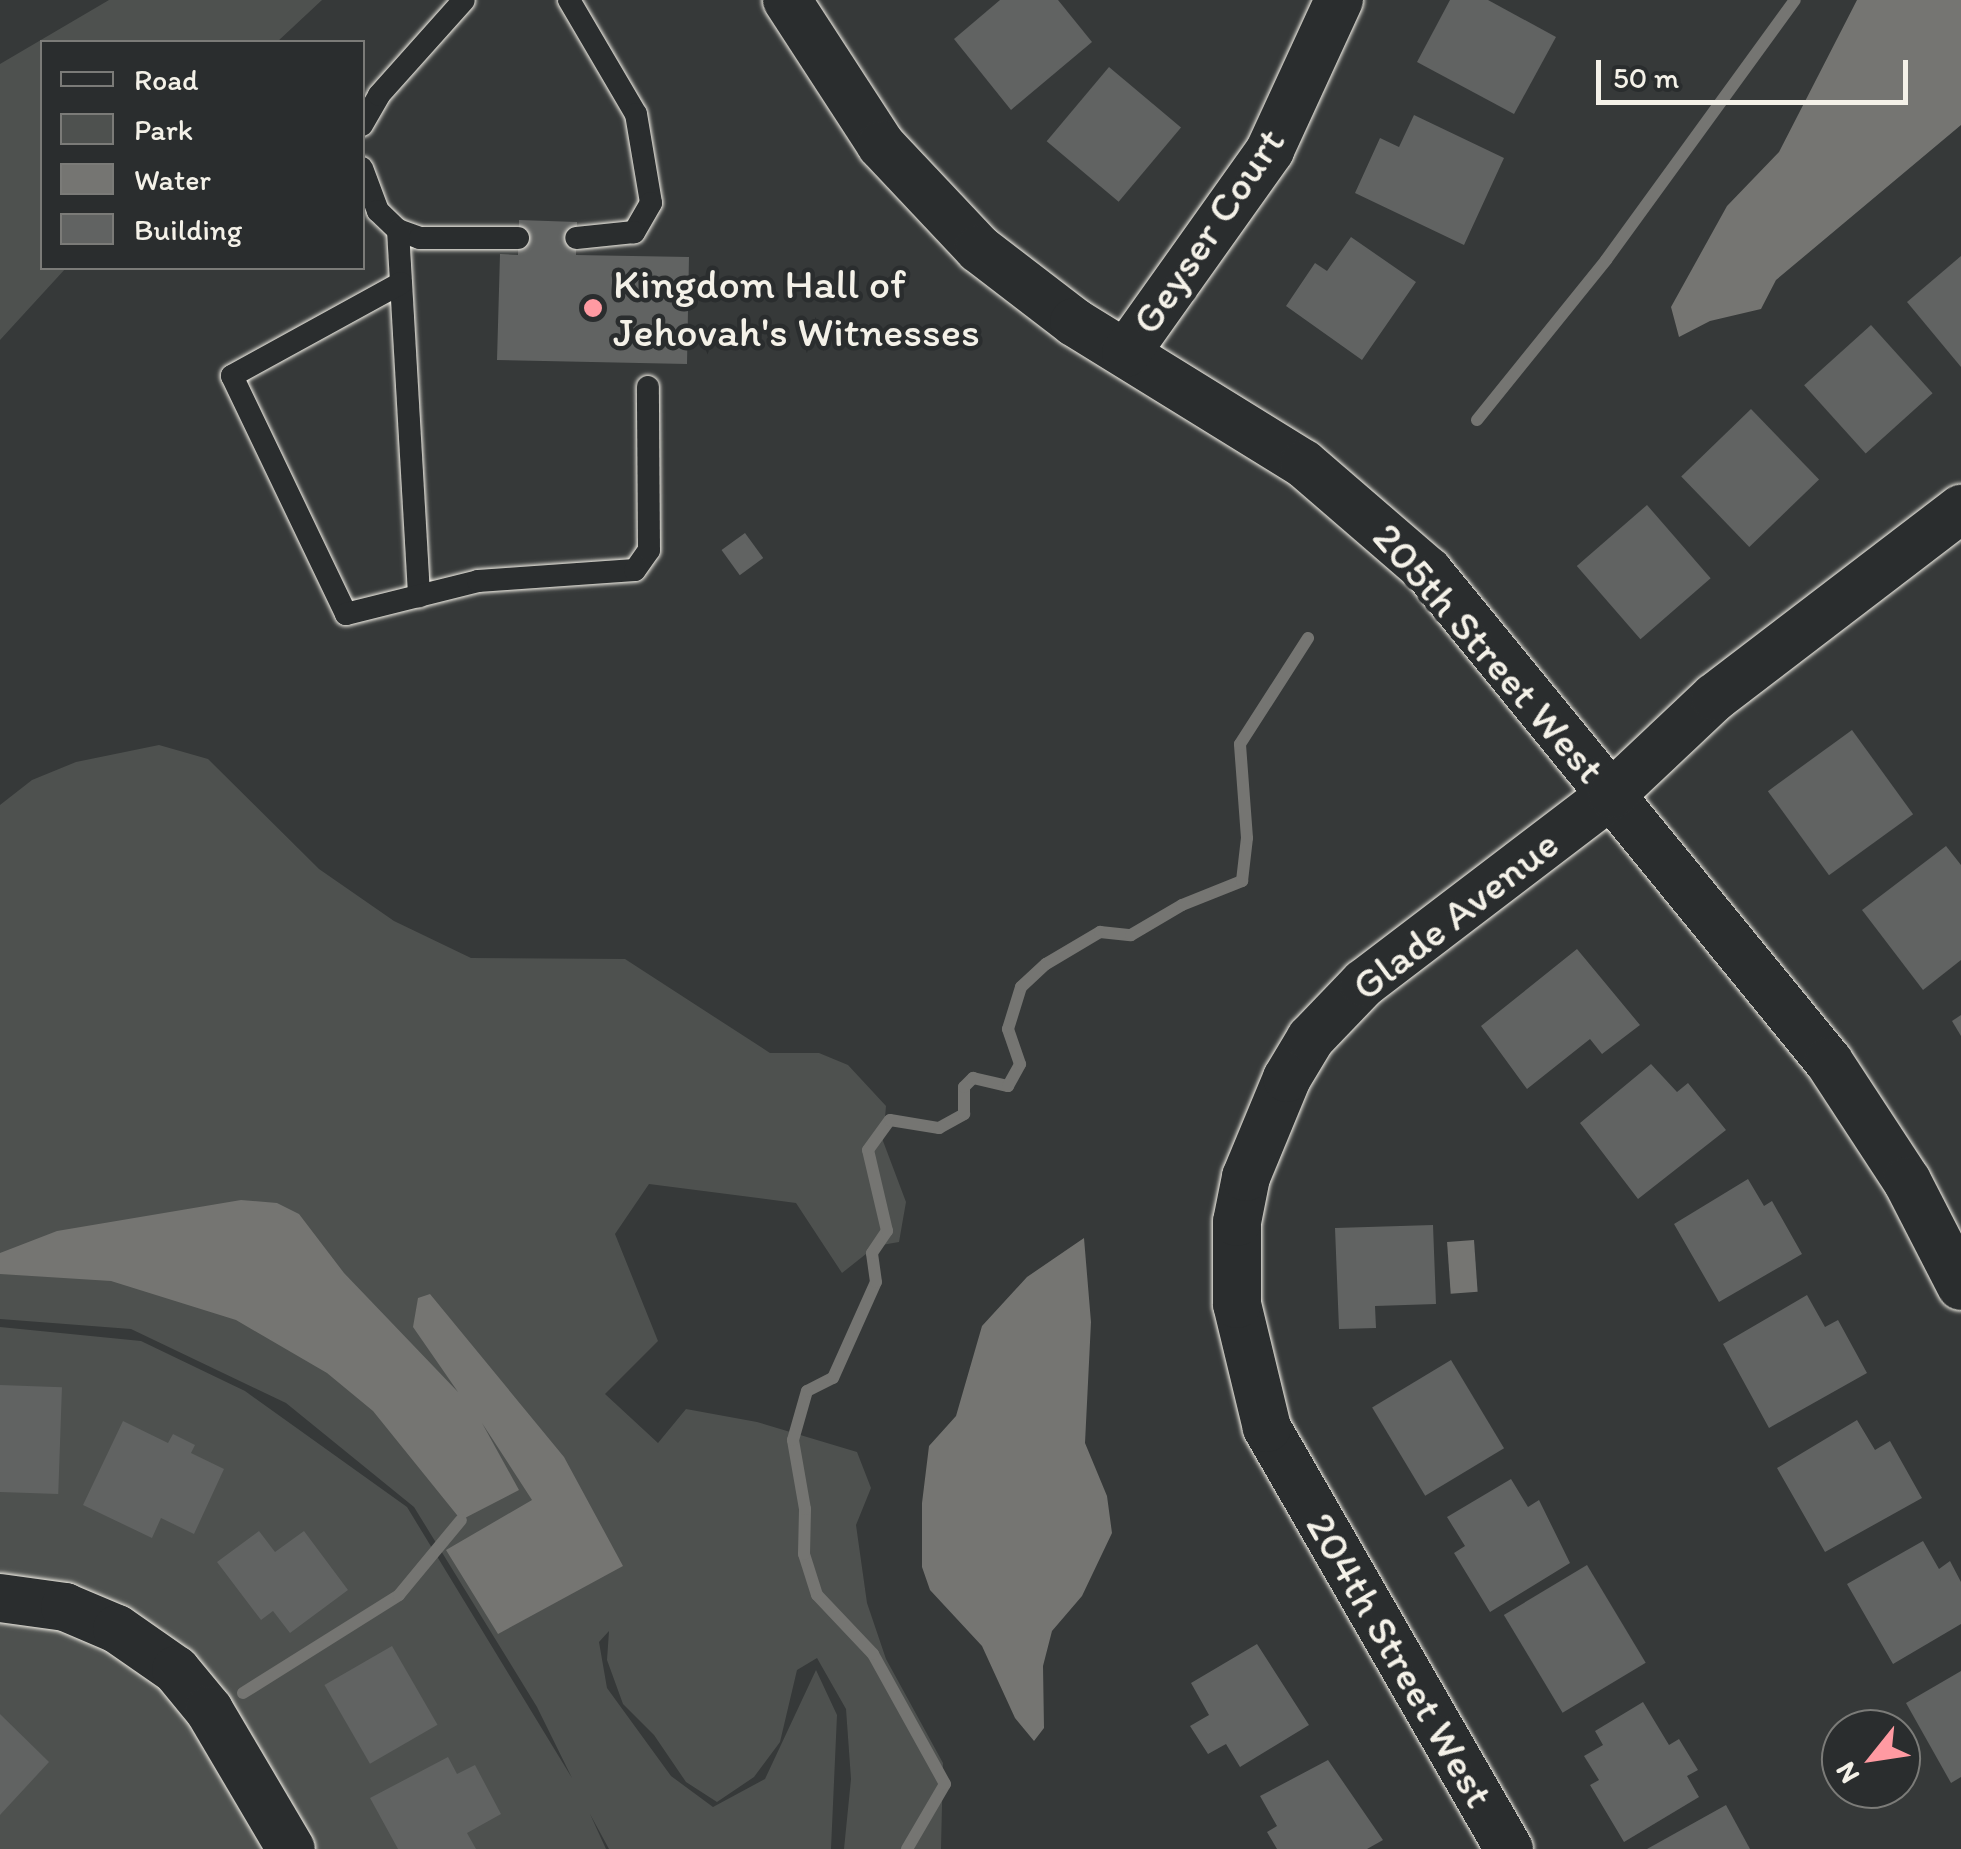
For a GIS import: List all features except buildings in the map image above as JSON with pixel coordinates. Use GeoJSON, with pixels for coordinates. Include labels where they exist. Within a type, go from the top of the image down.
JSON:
{"type":"FeatureCollection","features":[{"type":"Feature","properties":{"kind":"street","name":"205th Street West"},"geometry":{"type":"LineString","coordinates":[[787,0],[906,177],[979,248],[1074,322],[1304,464],[1386,530],[1612,794],[1829,1062],[1907,1181],[1961,1286]]}},
{"type":"Feature","properties":{"kind":"street","name":"Geyser Court"},"geometry":{"type":"LineString","coordinates":[[1126,353],[1270,150],[1339,0]]}},
{"type":"Feature","properties":{"kind":"street","name":"Glade Avenue"},"geometry":{"type":"LineString","coordinates":[[1291,1472],[1254,1391],[1237,1304],[1237,1222],[1263,1128],[1311,1038],[1344,1002],[1612,794],[1715,697],[1961,509]]}},
{"type":"Feature","properties":{"kind":"street","name":"204th Street West"},"geometry":{"type":"LineString","coordinates":[[1291,1472],[1508,1849]]}},
{"type":"Feature","properties":{"kind":"street"},"geometry":{"type":"LineString","coordinates":[[0,1598],[82,1614],[176,1670],[248,1771],[291,1849]]}},
{"type":"Feature","properties":{"kind":"lane"},"geometry":{"type":"LineString","coordinates":[[365,120],[379,95],[464,0]]}},
{"type":"Feature","properties":{"kind":"lane"},"geometry":{"type":"LineString","coordinates":[[569,0],[636,114],[651,203],[634,232],[576,238]]}},
{"type":"Feature","properties":{"kind":"lane"},"geometry":{"type":"LineString","coordinates":[[365,176],[378,211],[398,230],[420,238],[518,238]]}},
{"type":"Feature","properties":{"kind":"lane"},"geometry":{"type":"LineString","coordinates":[[398,230],[419,596]]}},
{"type":"Feature","properties":{"kind":"lane"},"geometry":{"type":"LineString","coordinates":[[401,283],[232,376],[346,614],[478,580],[635,570],[649,550],[648,387]]}},
{"type":"Feature","properties":{"kind":"green space"},"geometry":{"type":"Polygon","coordinates":[[[109,0],[322,0],[279,40],[41,40],[109,0]]]}},
{"type":"Feature","properties":{"kind":"green space"},"geometry":{"type":"Polygon","coordinates":[[[40,41],[40,270],[64,270],[0,340],[0,64],[40,41]]]}},
{"type":"Feature","properties":{"kind":"green space"},"geometry":{"type":"Polygon","coordinates":[[[159,745],[208,759],[319,869],[394,921],[471,958],[625,959],[770,1053],[819,1053],[848,1065],[886,1106],[883,1141],[906,1202],[899,1242],[876,1246],[842,1273],[796,1203],[649,1184],[615,1234],[658,1341],[605,1394],[658,1443],[686,1409],[757,1422],[857,1452],[871,1488],[856,1525],[867,1603],[886,1659],[943,1763],[941,1849],[844,1849],[851,1779],[846,1709],[817,1658],[797,1670],[780,1742],[754,1777],[717,1802],[686,1782],[654,1735],[623,1704],[607,1660],[609,1631],[599,1642],[607,1688],[671,1776],[713,1807],[765,1779],[816,1670],[837,1715],[831,1849],[609,1849],[590,1814],[606,1849],[0,1849],[0,1327],[141,1341],[245,1391],[407,1507],[572,1778],[537,1707],[414,1507],[286,1403],[131,1329],[0,1319],[0,805],[32,780],[76,762],[159,745]]]}},
{"type":"Feature","properties":{"kind":"water"},"geometry":{"type":"Polygon","coordinates":[[[1857,0],[1961,0],[1961,125],[1776,280],[1761,309],[1710,321],[1679,337],[1671,307],[1727,206],[1779,152],[1857,0]]]}},
{"type":"Feature","properties":{"kind":"water"},"geometry":{"type":"Polygon","coordinates":[[[241,1200],[277,1203],[299,1214],[344,1273],[458,1392],[413,1327],[418,1298],[430,1294],[564,1457],[623,1566],[498,1634],[446,1550],[532,1500],[482,1423],[519,1490],[461,1520],[373,1411],[327,1373],[236,1320],[111,1281],[0,1274],[0,1253],[57,1231],[241,1200]]]}},
{"type":"Feature","properties":{"kind":"water"},"geometry":{"type":"Polygon","coordinates":[[[1084,1238],[1091,1322],[1085,1443],[1107,1496],[1112,1533],[1082,1596],[1052,1631],[1043,1666],[1044,1728],[1034,1741],[1015,1718],[982,1646],[930,1590],[922,1567],[922,1503],[929,1446],[956,1416],[982,1326],[1027,1277],[1084,1238]]]}},
{"type":"Feature","properties":{"kind":"water"},"geometry":{"type":"Polygon","coordinates":[[[1474,1240],[1478,1292],[1451,1294],[1447,1242],[1474,1240]]]}},
{"type":"Feature","properties":{"kind":"waterway"},"geometry":{"type":"LineString","coordinates":[[1477,420],[1606,260],[1795,0]]}},
{"type":"Feature","properties":{"kind":"waterway"},"geometry":{"type":"LineString","coordinates":[[907,1849],[945,1784],[873,1654],[817,1595],[804,1554],[805,1509],[793,1440],[807,1391],[833,1378],[876,1282],[872,1253],[887,1231],[868,1150],[890,1120],[939,1128],[964,1114],[964,1087],[973,1078],[1008,1086],[1020,1064],[1008,1029],[1021,987],[1046,964],[1100,932],[1131,935],[1182,905],[1242,881],[1247,838],[1240,744],[1308,638]]}},
{"type":"Feature","properties":{"kind":"waterway"},"geometry":{"type":"LineString","coordinates":[[243,1693],[399,1595],[461,1520]]}},
{"type":"Feature","properties":{"kind":"place","name":"Kingdom Hall of Jehovah's Witnesses"},"geometry":{"type":"Point","coordinates":[593,308]}}]}
